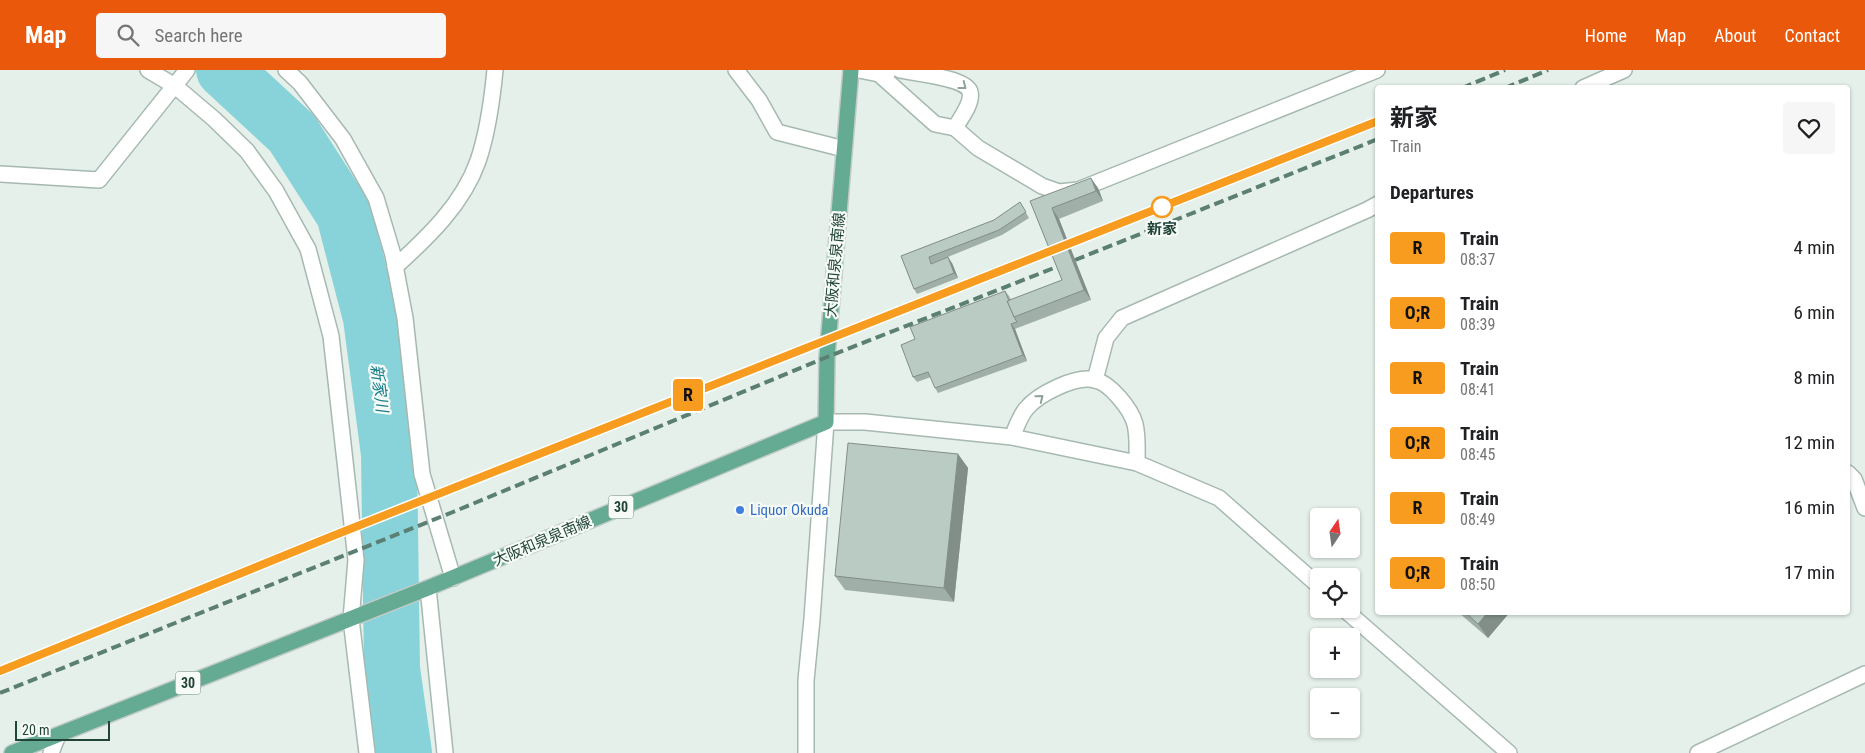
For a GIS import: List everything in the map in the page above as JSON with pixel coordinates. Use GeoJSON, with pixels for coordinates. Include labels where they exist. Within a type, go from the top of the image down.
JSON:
{"type":"FeatureCollection","features":[{"type":"Feature","properties":{"kind":"main road","name":"大阪和泉泉南線"},"geometry":{"type":"LineString","coordinates":[[12,753],[422,591],[826,422],[828,357],[851,70]]}},
{"type":"Feature","properties":{"kind":"street"},"geometry":{"type":"LineString","coordinates":[[148,70],[181,78],[214,119],[247,151],[276,191],[308,249],[331,336],[356,560],[367,753]]}},
{"type":"Feature","properties":{"kind":"street"},"geometry":{"type":"LineString","coordinates":[[286,70],[300,83],[343,139],[376,198],[395,267],[405,318],[422,474],[453,578]]}},
{"type":"Feature","properties":{"kind":"street"},"geometry":{"type":"LineString","coordinates":[[395,267],[429,236],[461,194],[470,178],[478,162],[491,111],[495,70]]}},
{"type":"Feature","properties":{"kind":"street"},"geometry":{"type":"LineString","coordinates":[[736,70],[759,100],[776,132],[844,149]]}},
{"type":"Feature","properties":{"kind":"street"},"geometry":{"type":"LineString","coordinates":[[859,70],[887,72],[935,124],[955,128],[978,148],[1042,186],[1059,192],[1078,190],[1377,70]]}},
{"type":"Feature","properties":{"kind":"street"},"geometry":{"type":"LineString","coordinates":[[900,70],[957,81],[968,88],[971,93],[969,101],[955,128]]}},
{"type":"Feature","properties":{"kind":"street"},"geometry":{"type":"LineString","coordinates":[[1590,85],[1624,70]]}},
{"type":"Feature","properties":{"kind":"street"},"geometry":{"type":"LineString","coordinates":[[0,174],[98,180],[181,78]]}},
{"type":"Feature","properties":{"kind":"street"},"geometry":{"type":"LineString","coordinates":[[1095,380],[1106,338],[1122,318],[1375,206]]}},
{"type":"Feature","properties":{"kind":"street"},"geometry":{"type":"LineString","coordinates":[[1012,437],[1025,409],[1048,391],[1073,381],[1095,380],[1114,392],[1127,407],[1135,424],[1137,463]]}},
{"type":"Feature","properties":{"kind":"street"},"geometry":{"type":"LineString","coordinates":[[806,753],[806,680],[826,422],[865,422],[1012,437],[1137,463],[1219,498],[1310,578]]}},
{"type":"Feature","properties":{"kind":"street"},"geometry":{"type":"LineString","coordinates":[[1850,475],[1854,480],[1865,508]]}},
{"type":"Feature","properties":{"kind":"street"},"geometry":{"type":"LineString","coordinates":[[422,591],[445,753]]}},
{"type":"Feature","properties":{"kind":"street"},"geometry":{"type":"LineString","coordinates":[[1354,618],[1509,753]]}},
{"type":"Feature","properties":{"kind":"street"},"geometry":{"type":"LineString","coordinates":[[1698,753],[1865,674]]}},
{"type":"Feature","properties":{"kind":"street"},"geometry":{"type":"LineString","coordinates":[[51,753],[58,735]]}},
{"type":"Feature","properties":{"kind":"building"},"geometry":{"type":"Polygon","coordinates":[[[1091,178],[1096,191],[1052,208],[1084,290],[1014,317],[1007,301],[1062,280],[1030,201],[1091,178]]]}},
{"type":"Feature","properties":{"kind":"building"},"geometry":{"type":"Polygon","coordinates":[[[1020,202],[1026,212],[999,230],[929,257],[931,264],[948,257],[954,273],[914,289],[901,256],[994,220],[1020,202]]]}},
{"type":"Feature","properties":{"kind":"building"},"geometry":{"type":"Polygon","coordinates":[[[1005,291],[1009,301],[1007,301],[1017,322],[1011,324],[1023,355],[935,388],[928,372],[913,377],[901,345],[915,339],[910,327],[1005,291]]]}},
{"type":"Feature","properties":{"kind":"building"},"geometry":{"type":"Polygon","coordinates":[[[848,443],[958,454],[944,588],[835,576],[848,443]]]}},
{"type":"Feature","properties":{"kind":"building"},"geometry":{"type":"Polygon","coordinates":[[[1468,615],[1486,615],[1478,624],[1468,615]]]}},
{"type":"Feature","properties":{"kind":"waterway","name":"新家川"},"geometry":{"type":"LineString","coordinates":[[224,70],[292,133],[344,214],[371,318],[389,454],[392,669],[404,753]]}},
{"type":"Feature","properties":{"kind":"railway"},"geometry":{"type":"LineString","coordinates":[[1469,85],[1505,70]]}},
{"type":"Feature","properties":{"kind":"railway"},"geometry":{"type":"LineString","coordinates":[[1512,85],[1548,70]]}},
{"type":"Feature","properties":{"kind":"railway"},"geometry":{"type":"LineString","coordinates":[[1068,244],[1375,122]]}},
{"type":"Feature","properties":{"kind":"railway"},"geometry":{"type":"LineString","coordinates":[[1075,260],[1375,140]]}},
{"type":"Feature","properties":{"kind":"railway"},"geometry":{"type":"LineString","coordinates":[[0,671],[335,535],[1053,250]]}},
{"type":"Feature","properties":{"kind":"railway"},"geometry":{"type":"LineString","coordinates":[[0,693],[453,512],[827,357],[1059,266]]}},
{"type":"Feature","properties":{"kind":"train","name":"R"},"geometry":{"type":"LineString","coordinates":[[0,671],[335,535],[1375,122]]}},
{"type":"Feature","properties":{"kind":"place","name":"新家"},"geometry":{"type":"Point","coordinates":[1162,207]}},
{"type":"Feature","properties":{"kind":"place","name":"Liquor Okuda"},"geometry":{"type":"Point","coordinates":[740,510]}}]}
